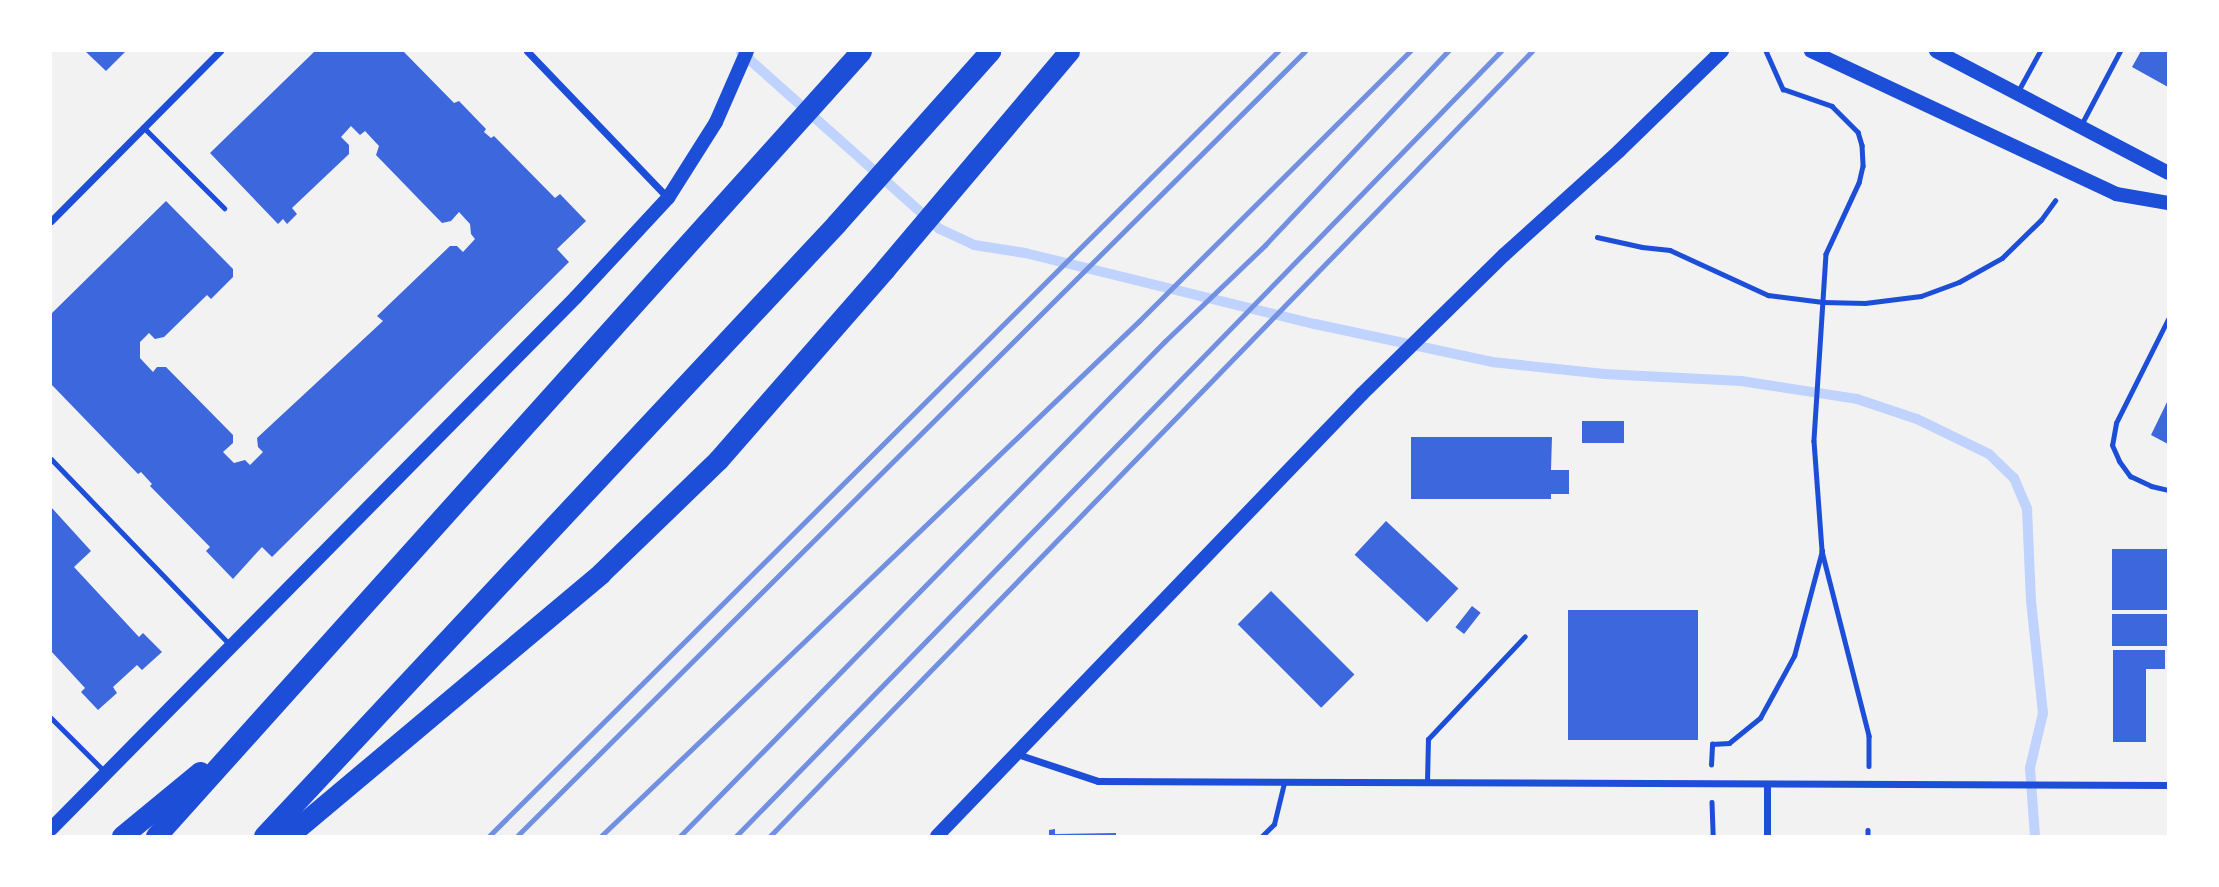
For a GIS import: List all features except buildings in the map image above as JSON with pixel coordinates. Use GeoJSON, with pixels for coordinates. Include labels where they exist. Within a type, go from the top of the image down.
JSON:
{"type":"FeatureCollection","features":[{"type":"Feature","properties":{"kind":"highway"},"geometry":{"type":"LineString","coordinates":[[264,836],[836,224],[990,51]]}},
{"type":"Feature","properties":{"kind":"highway"},"geometry":{"type":"LineString","coordinates":[[288,836],[601,573],[718,460],[885,270],[1069,51]]}},
{"type":"Feature","properties":{"kind":"highway"},"geometry":{"type":"LineString","coordinates":[[156,836],[859,52]]}},
{"type":"Feature","properties":{"kind":"highway"},"geometry":{"type":"LineString","coordinates":[[122,836],[259,723]]}},
{"type":"Feature","properties":{"kind":"main road"},"geometry":{"type":"LineString","coordinates":[[54,820],[106,773],[576,297],[668,198],[716,121],[747,51]]}},
{"type":"Feature","properties":{"kind":"main road"},"geometry":{"type":"LineString","coordinates":[[937,836],[1388,370],[1721,51]]}},
{"type":"Feature","properties":{"kind":"main road"},"geometry":{"type":"LineString","coordinates":[[1811,51],[2116,194],[2168,203]]}},
{"type":"Feature","properties":{"kind":"main road"},"geometry":{"type":"LineString","coordinates":[[1936,51],[2167,170]]}},
{"type":"Feature","properties":{"kind":"street"},"geometry":{"type":"LineString","coordinates":[[51,221],[220,51]]}},
{"type":"Feature","properties":{"kind":"street"},"geometry":{"type":"LineString","coordinates":[[527,51],[668,198]]}},
{"type":"Feature","properties":{"kind":"street"},"geometry":{"type":"LineString","coordinates":[[1017,754],[1098,781],[2168,785]]}},
{"type":"Feature","properties":{"kind":"street"},"geometry":{"type":"LineString","coordinates":[[1767,784],[1767,836]]}},
{"type":"Feature","properties":{"kind":"lane"},"geometry":{"type":"LineString","coordinates":[[2017,93],[2040,51]]}},
{"type":"Feature","properties":{"kind":"lane"},"geometry":{"type":"LineString","coordinates":[[2081,126],[2120,51]]}},
{"type":"Feature","properties":{"kind":"lane"},"geometry":{"type":"LineString","coordinates":[[143,127],[224,208]]}},
{"type":"Feature","properties":{"kind":"lane"},"geometry":{"type":"LineString","coordinates":[[2168,319],[2116,423],[2112,444],[2119,461],[2130,476],[2151,486],[2168,490]]}},
{"type":"Feature","properties":{"kind":"lane"},"geometry":{"type":"LineString","coordinates":[[51,460],[231,646]]}},
{"type":"Feature","properties":{"kind":"lane"},"geometry":{"type":"LineString","coordinates":[[1427,782],[1428,739],[1525,636]]}},
{"type":"Feature","properties":{"kind":"lane"},"geometry":{"type":"LineString","coordinates":[[51,718],[106,773]]}},
{"type":"Feature","properties":{"kind":"lane"},"geometry":{"type":"LineString","coordinates":[[1262,836],[1274,824],[1284,783]]}},
{"type":"Feature","properties":{"kind":"path"},"geometry":{"type":"LineString","coordinates":[[1766,51],[1783,89],[1832,106],[1858,132],[1862,145],[1863,166],[1859,183],[1828,243],[1814,440],[1822,551],[1869,736],[1869,761]]}},
{"type":"Feature","properties":{"kind":"path"},"geometry":{"type":"LineString","coordinates":[[1597,237],[1670,250],[1768,295],[1823,302],[1865,303],[1921,296],[1959,282],[2002,258],[2041,220],[2055,201]]}},
{"type":"Feature","properties":{"kind":"path"},"geometry":{"type":"LineString","coordinates":[[1711,764],[1712,744],[1729,743],[1760,718],[1794,656],[1822,551]]}},
{"type":"Feature","properties":{"kind":"path"},"geometry":{"type":"LineString","coordinates":[[1712,798],[1713,836]]}},
{"type":"Feature","properties":{"kind":"waterway"},"geometry":{"type":"LineString","coordinates":[[741,52],[940,229],[974,245],[1025,253],[1315,324],[1492,362],[1604,374],[1741,381],[1857,399],[1917,419],[1989,454],[2014,478],[2027,509],[2031,601],[2043,713],[2030,768],[2035,836]]}},
{"type":"Feature","properties":{"kind":"railway"},"geometry":{"type":"LineString","coordinates":[[489,836],[1278,51]]}},
{"type":"Feature","properties":{"kind":"railway"},"geometry":{"type":"LineString","coordinates":[[517,836],[1305,51]]}},
{"type":"Feature","properties":{"kind":"railway"},"geometry":{"type":"LineString","coordinates":[[601,836],[1139,321],[1410,51]]}},
{"type":"Feature","properties":{"kind":"railway"},"geometry":{"type":"LineString","coordinates":[[680,836],[1164,342],[1265,245],[1448,51]]}},
{"type":"Feature","properties":{"kind":"railway"},"geometry":{"type":"LineString","coordinates":[[736,836],[1501,51]]}},
{"type":"Feature","properties":{"kind":"railway"},"geometry":{"type":"LineString","coordinates":[[770,836],[1532,51]]}}]}
